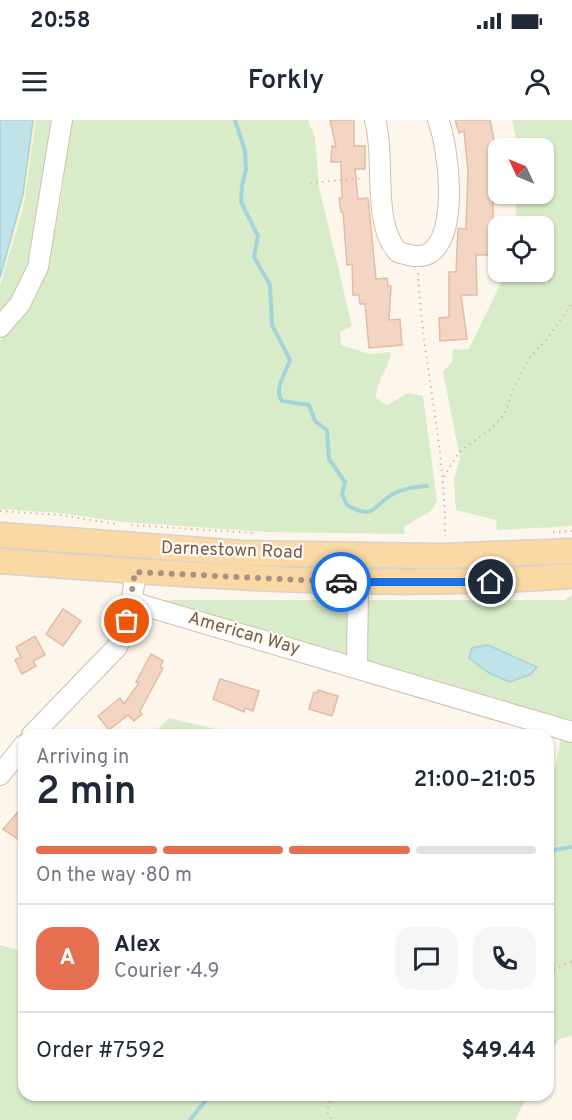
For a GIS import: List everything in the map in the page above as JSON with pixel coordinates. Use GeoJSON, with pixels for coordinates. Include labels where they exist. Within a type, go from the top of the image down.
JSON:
{"type":"FeatureCollection","features":[{"type":"Feature","properties":{"kind":"main road","name":"Darnestown Road"},"geometry":{"type":"LineString","coordinates":[[0,535],[242,553],[441,556],[572,551]]}},
{"type":"Feature","properties":{"kind":"main road","name":"Darnestown Road"},"geometry":{"type":"LineString","coordinates":[[0,561],[135,572],[358,583],[491,582],[572,576]]}},
{"type":"Feature","properties":{"kind":"street"},"geometry":{"type":"LineString","coordinates":[[0,327],[20,304],[38,267],[62,120]]}},
{"type":"Feature","properties":{"kind":"street"},"geometry":{"type":"LineString","coordinates":[[375,120],[386,234],[398,252],[418,256],[431,252],[443,237],[446,223],[448,154],[438,120]]}},
{"type":"Feature","properties":{"kind":"street"},"geometry":{"type":"LineString","coordinates":[[38,729],[117,647],[124,634],[132,602],[135,572]]}},
{"type":"Feature","properties":{"kind":"street"},"geometry":{"type":"LineString","coordinates":[[357,666],[358,583]]}},
{"type":"Feature","properties":{"kind":"street","name":"American Way"},"geometry":{"type":"LineString","coordinates":[[132,602],[357,666],[572,732]]}},
{"type":"Feature","properties":{"kind":"street"},"geometry":{"type":"LineString","coordinates":[[0,776],[18,753]]}},
{"type":"Feature","properties":{"kind":"path"},"geometry":{"type":"LineString","coordinates":[[310,183],[382,176]]}},
{"type":"Feature","properties":{"kind":"path"},"geometry":{"type":"LineString","coordinates":[[418,256],[423,342],[444,477],[445,536]]}},
{"type":"Feature","properties":{"kind":"path"},"geometry":{"type":"LineString","coordinates":[[444,477],[459,452],[492,428],[505,413],[516,383],[530,357],[547,339],[572,303]]}},
{"type":"Feature","properties":{"kind":"path"},"geometry":{"type":"LineString","coordinates":[[0,511],[60,515],[112,524],[255,534]]}},
{"type":"Feature","properties":{"kind":"path"},"geometry":{"type":"LineString","coordinates":[[554,969],[572,961]]}},
{"type":"Feature","properties":{"kind":"path"},"geometry":{"type":"LineString","coordinates":[[330,1101],[327,1112],[332,1120]]}},
{"type":"Feature","properties":{"kind":"green space"},"geometry":{"type":"Polygon","coordinates":[[[35,120],[52,120],[27,273],[0,320],[0,285],[23,208],[35,120]]]}},
{"type":"Feature","properties":{"kind":"green space"},"geometry":{"type":"Polygon","coordinates":[[[70,120],[308,120],[315,138],[319,187],[352,326],[340,332],[341,345],[370,354],[391,352],[378,386],[376,398],[387,405],[408,393],[423,396],[437,501],[431,511],[404,527],[405,534],[267,532],[123,522],[59,513],[0,509],[0,341],[32,304],[45,272],[60,206],[70,120]]]}},
{"type":"Feature","properties":{"kind":"green space"},"geometry":{"type":"Polygon","coordinates":[[[512,120],[572,120],[572,526],[497,530],[496,520],[456,510],[454,479],[460,458],[443,372],[452,362],[453,350],[469,349],[501,282],[554,282],[554,216],[516,216],[516,204],[554,204],[554,138],[516,138],[512,120]]]}},
{"type":"Feature","properties":{"kind":"green space"},"geometry":{"type":"Polygon","coordinates":[[[572,553],[572,564],[391,571],[167,563],[269,565],[572,553]]]}},
{"type":"Feature","properties":{"kind":"green space"},"geometry":{"type":"Polygon","coordinates":[[[572,595],[572,1036],[559,1039],[554,1048],[554,772],[564,724],[149,600],[565,600],[572,595]]]}},
{"type":"Feature","properties":{"kind":"green space"},"geometry":{"type":"Polygon","coordinates":[[[169,718],[216,729],[158,729],[169,718]]]}},
{"type":"Feature","properties":{"kind":"green space"},"geometry":{"type":"Polygon","coordinates":[[[0,945],[18,950],[18,1101],[525,1101],[515,1120],[0,1120],[0,945]]]}},
{"type":"Feature","properties":{"kind":"sand"},"geometry":{"type":"Polygon","coordinates":[[[33,120],[35,120],[35,129],[25,198],[0,285],[23,194],[33,120]]]}},
{"type":"Feature","properties":{"kind":"water"},"geometry":{"type":"Polygon","coordinates":[[[0,120],[33,120],[23,194],[0,278],[0,120]]]}},
{"type":"Feature","properties":{"kind":"water"},"geometry":{"type":"Polygon","coordinates":[[[488,645],[537,667],[531,674],[510,682],[489,673],[469,658],[472,648],[488,645]]]}},
{"type":"Feature","properties":{"kind":"building"},"geometry":{"type":"Polygon","coordinates":[[[330,120],[354,120],[354,146],[365,146],[365,169],[355,169],[358,199],[368,198],[376,279],[387,278],[388,286],[391,286],[389,320],[400,319],[402,345],[369,348],[365,304],[360,304],[359,295],[353,295],[352,264],[347,265],[343,212],[341,212],[339,198],[342,198],[341,162],[331,162],[332,146],[336,147],[330,120]]]}},
{"type":"Feature","properties":{"kind":"building"},"geometry":{"type":"Polygon","coordinates":[[[455,120],[490,120],[494,138],[488,138],[488,204],[493,204],[493,216],[488,216],[488,255],[476,255],[477,295],[461,295],[467,339],[440,341],[439,318],[449,317],[449,272],[456,272],[458,228],[466,229],[468,171],[464,131],[459,133],[455,120]]]}},
{"type":"Feature","properties":{"kind":"building"},"geometry":{"type":"Polygon","coordinates":[[[63,609],[81,621],[63,646],[46,634],[63,609]]]}},
{"type":"Feature","properties":{"kind":"building"},"geometry":{"type":"Polygon","coordinates":[[[35,636],[45,655],[33,661],[36,666],[22,674],[15,660],[21,657],[16,647],[35,636]]]}},
{"type":"Feature","properties":{"kind":"building"},"geometry":{"type":"Polygon","coordinates":[[[151,654],[163,661],[160,667],[163,668],[140,711],[142,714],[134,721],[128,715],[108,729],[98,716],[120,698],[124,704],[139,683],[136,682],[151,654]]]}},
{"type":"Feature","properties":{"kind":"building"},"geometry":{"type":"Polygon","coordinates":[[[220,679],[259,691],[253,711],[245,708],[244,712],[213,699],[220,679]]]}},
{"type":"Feature","properties":{"kind":"building"},"geometry":{"type":"Polygon","coordinates":[[[318,690],[338,696],[332,716],[309,709],[314,692],[317,693],[318,690]]]}},
{"type":"Feature","properties":{"kind":"building"},"geometry":{"type":"Polygon","coordinates":[[[18,812],[18,839],[3,829],[18,812]]]}},
{"type":"Feature","properties":{"kind":"waterway"},"geometry":{"type":"LineString","coordinates":[[235,120],[245,151],[246,170],[241,202],[258,236],[254,257],[270,285],[272,325],[290,360],[281,381],[279,392],[282,401],[309,405],[315,421],[327,430],[329,459],[345,482],[342,494],[347,505],[356,510],[368,512],[397,492],[427,486]]}},
{"type":"Feature","properties":{"kind":"waterway"},"geometry":{"type":"LineString","coordinates":[[554,850],[572,847]]}},
{"type":"Feature","properties":{"kind":"waterway"},"geometry":{"type":"LineString","coordinates":[[190,1120],[205,1101]]}},
{"type":"Feature","properties":{"kind":"way so far"},"geometry":{"type":"LineString","coordinates":[[127,621],[132,602],[135,572],[341,582]]}},
{"type":"Feature","properties":{"kind":"route"},"geometry":{"type":"LineString","coordinates":[[341,582],[491,582]]}}]}
